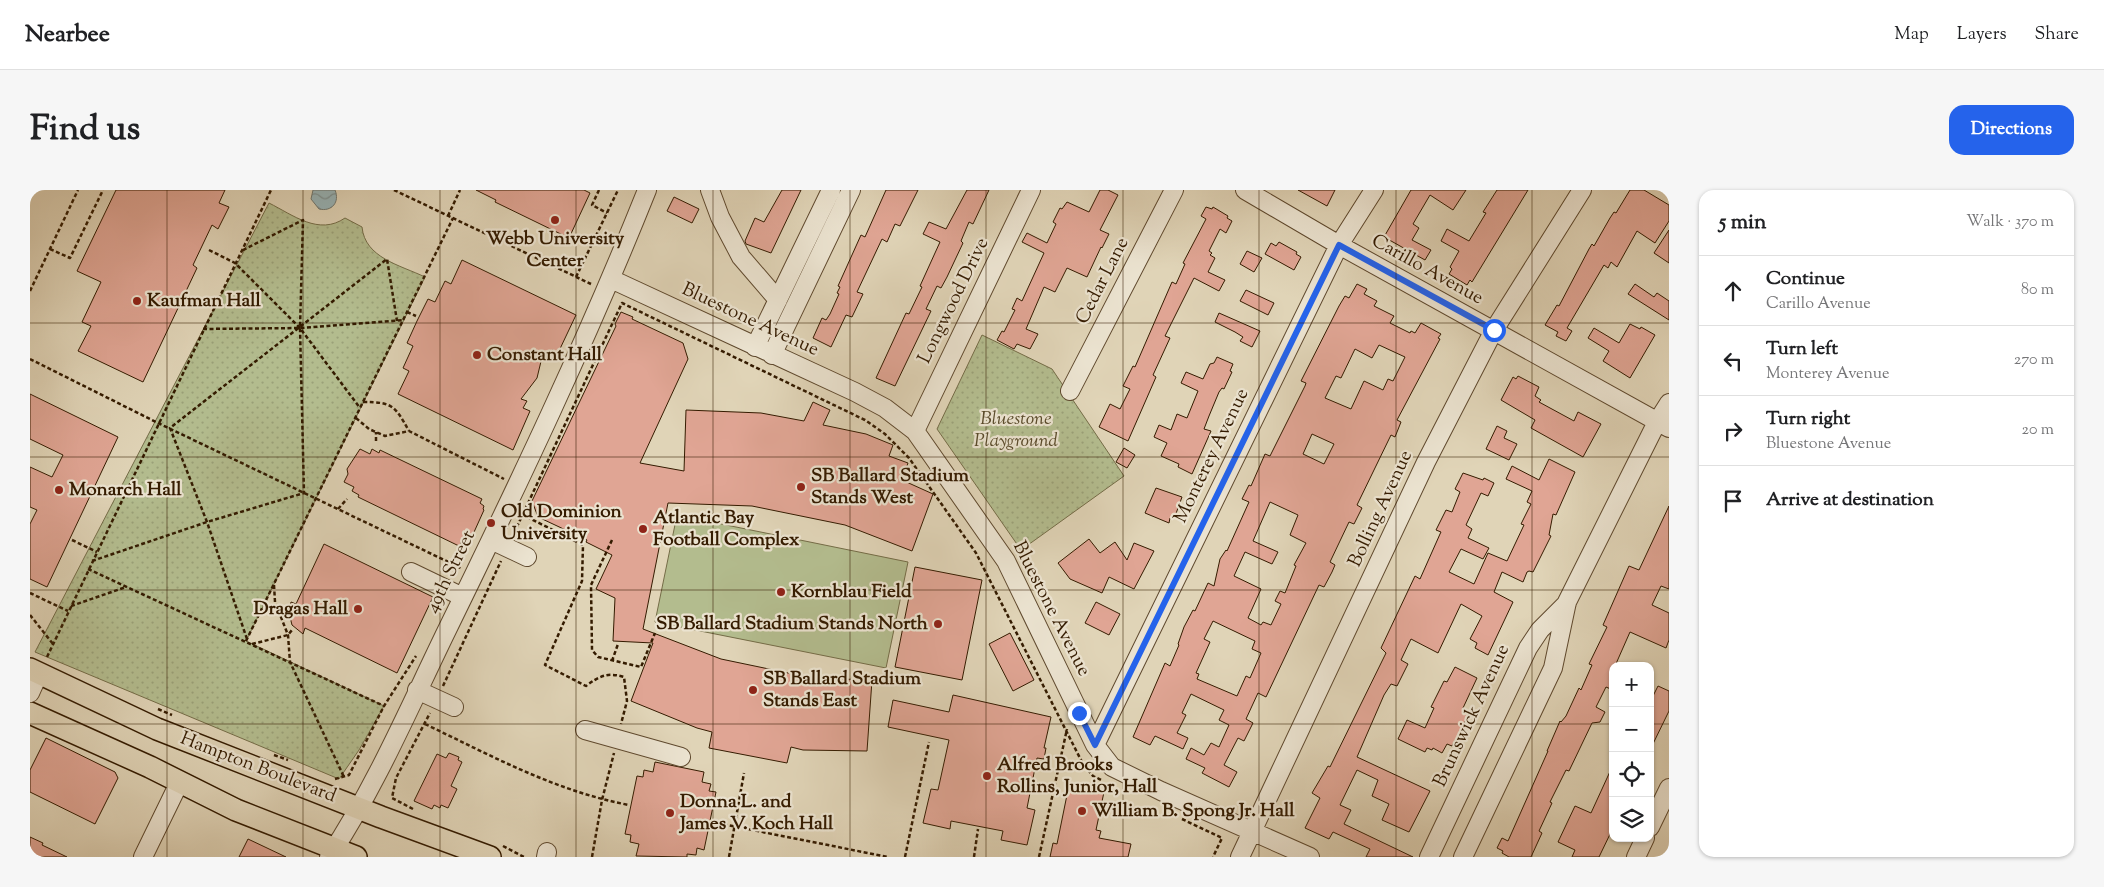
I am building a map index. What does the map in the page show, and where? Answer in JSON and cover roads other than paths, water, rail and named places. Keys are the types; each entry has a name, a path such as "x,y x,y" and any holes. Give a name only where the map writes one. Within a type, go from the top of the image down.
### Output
{"main road":[{"name":"Hampton Boulevard","path":"42,663 157,729 359,807 495,850"},
{"name":"Hampton Boulevard","path":"30,713 180,781 236,810 331,853 356,857"}],"street":[{"name":"49th Street","path":"331,853 359,807 417,690 457,594 499,544 506,508 570,372 611,279 647,190"},
{"path":"710,190 720,217 741,258 778,300"},
{"path":"755,347 831,190"},
{"path":"772,355 852,190"},
{"name":"Longwood Drive","path":"915,430 1031,190"},
{"name":"Cedar Lane","path":"1070,391 1174,190"},
{"name":"Carillo Avenue","path":"1245,190 1339,245 1663,425"},
{"name":"Monterey Avenue","path":"1095,745 1339,245 1374,190"},
{"name":"Bolling Avenue","path":"1240,857 1426,462 1494,330 1582,190"},
{"name":"Bluestone Avenue","path":"611,279 885,408 915,430 1006,561 1095,745 1112,767 1161,791 1310,857"},
{"name":"Brunswick Avenue","path":"1429,857 1528,648 1540,630 1567,602 1663,425 1669,403"},
{"path":"499,544 527,557"},
{"path":"411,572 457,594"},
{"name":"Brunswick Avenue","path":"1464,857 1553,668 1567,602"},
{"path":"30,693 42,663"},
{"path":"417,690 454,707"},
{"path":"586,730 681,757"},
{"path":"144,857 180,781"},
{"path":"1654,819 1669,788"},
{"path":"1636,857 1643,842"}],"water":[{"path":"313,190 335,190 336,202 328,209 319,209 311,199"}],"place":[{"name":"Webb University Center","path":"555,220"},
{"name":"Kaufman Hall","path":"137,301"},
{"name":"Constant Hall","path":"477,355"},
{"name":"SB Ballard Stadium Stands West","path":"801,487"},
{"name":"Monarch Hall","path":"59,490"},
{"name":"Old Dominion University","path":"491,523"},
{"name":"Atlantic Bay Football Complex","path":"643,529"},
{"name":"Kornblau Field","path":"781,592"},
{"name":"Dragas Hall","path":"358,609"},
{"name":"SB Ballard Stadium Stands North","path":"938,624"},
{"name":"SB Ballard Stadium Stands East","path":"753,690"},
{"name":"Alfred Brooks Rollins, Junior, Hall","path":"987,776"},
{"name":"William B. Spong Jr. Hall","path":"1082,811"},
{"name":"Donna L. and James V. Koch Hall","path":"670,813"}],"park label":[{"name":"Bluestone Playground","path":"1016,430"}]}
